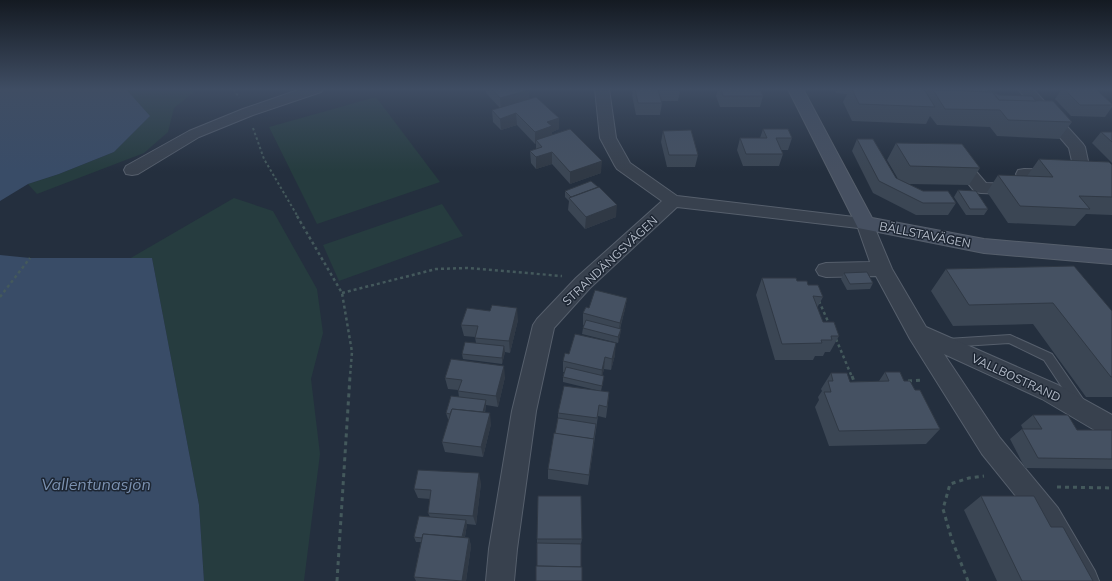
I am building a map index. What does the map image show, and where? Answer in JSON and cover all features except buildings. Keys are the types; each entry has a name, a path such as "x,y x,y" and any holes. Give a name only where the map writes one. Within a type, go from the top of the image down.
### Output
{"street":[{"path":"132,170 194,134 238,116"},
{"path":"605,116 608,138 623,166 674,201 865,223 882,269 918,333 991,446 1049,517 1085,581"},
{"name":"BÄLLSTAVÄGEN","path":"808,116 865,223 984,246 1112,257"},
{"path":"941,157 956,158 981,188 1030,190 1024,174 1083,175 1077,147 1050,117 1030,116"},
{"name":"STRANDÄNGSVÄGEN","path":"500,581 503,549 524,411 544,325 584,283 674,201"},
{"path":"826,270 882,269"},
{"name":"VALLBOSTRAND","path":"918,333 1050,392 1112,427"}],"lane":[{"path":"940,343 1010,339 1048,357 1084,411"}],"path":[{"path":"249,116 264,159 342,293 352,352 337,581"},
{"path":"0,297 30,258"},
{"path":"342,293 436,269 466,268 565,277 584,283"},
{"path":"818,299 830,328"},
{"path":"834,335 855,384 863,384"},
{"path":"901,381 947,378"},
{"path":"968,581 952,540 943,509 950,484 969,478 1018,479 1112,488"}],"green space":[{"path":"150,116 172,116 168,132 144,153 37,194 28,184 59,174 114,152"},
{"path":"308,116 390,116 440,182 317,224 269,127"},
{"path":"234,198 273,211 317,289 323,333 311,379 320,454 304,581 204,581 199,505 152,258 129,259"},
{"path":"442,204 463,236 339,281 323,245"}],"water":[{"path":"0,116 150,116 114,152 59,174 28,184 0,201"},
{"name":"Vallentunasjön","path":"0,255 30,258 152,258 199,505 204,581 0,581"}]}
